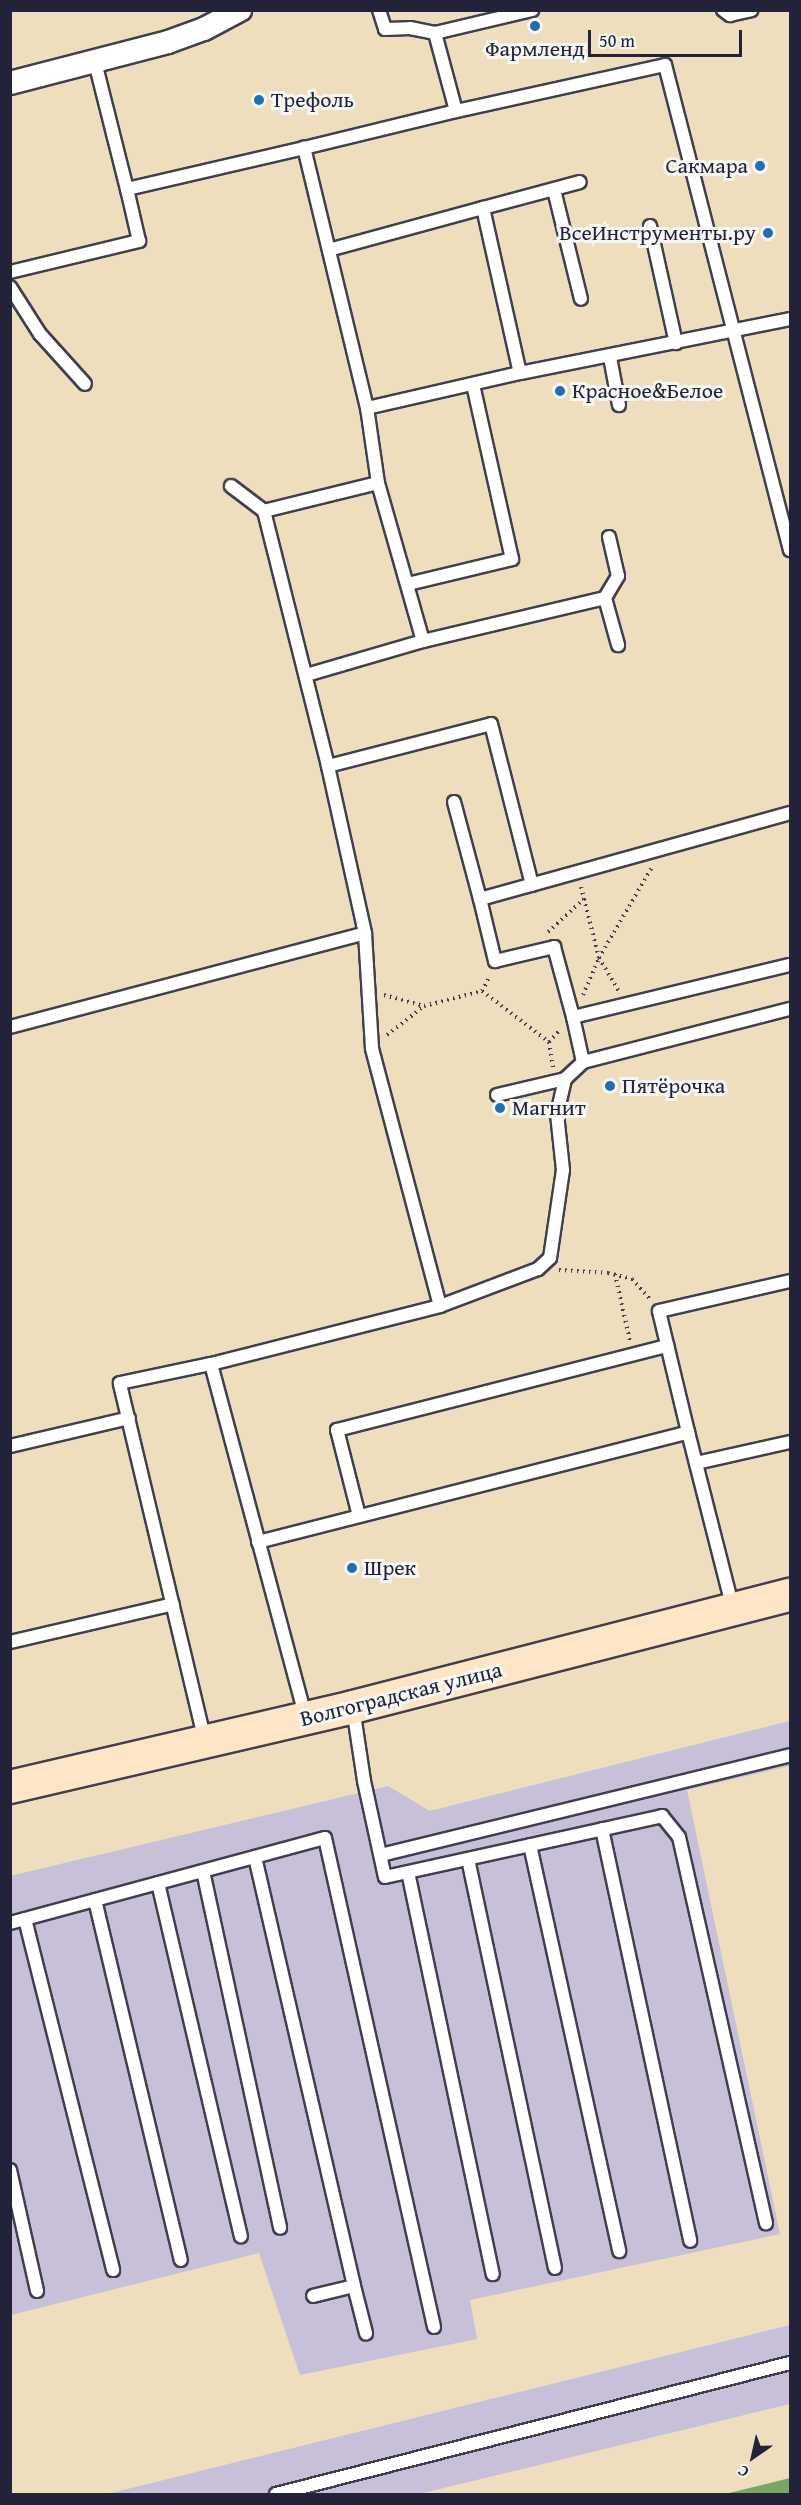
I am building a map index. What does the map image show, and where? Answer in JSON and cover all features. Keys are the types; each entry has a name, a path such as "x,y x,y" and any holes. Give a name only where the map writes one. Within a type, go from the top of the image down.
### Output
{"main road":[{"name":"Волгоградская улица","path":"10,1787 306,1719 790,1595"}],"street":[{"path":"10,83 168,42 204,29 240,10"}],"lane":[{"path":"378,10 385,29 410,28 435,33 532,10"},
{"path":"723,10 729,15 751,10"},
{"path":"435,33 456,111"},
{"path":"10,272 139,241 94,62"},
{"path":"127,189 456,111 665,65 736,331 790,550"},
{"path":"304,148 367,408 378,483 423,641"},
{"path":"329,250 580,182"},
{"path":"554,190 581,299"},
{"path":"483,208 520,373"},
{"path":"650,226 676,343"},
{"path":"10,287 40,334 85,384"},
{"path":"367,408 520,373 610,357 790,319"},
{"path":"610,357 620,405"},
{"path":"408,584 512,559 474,384"},
{"path":"264,511 378,483"},
{"path":"231,486 264,511 306,675 364,933 372,1048 440,1306"},
{"path":"609,537 618,576 605,598 618,645"},
{"path":"306,675 423,641 605,598"},
{"path":"328,766 491,724 532,885"},
{"path":"454,802 495,961 554,947 583,1062"},
{"path":"480,899 790,813"},
{"path":"10,1027 364,933"},
{"path":"573,1017 790,965"},
{"path":"496,1095 560,1080 583,1062 790,1009"},
{"path":"205,1742 120,1383 211,1364 440,1306 538,1269 550,1258 563,1170 557,1114 560,1080"},
{"path":"734,1610 659,1311 790,1281"},
{"path":"359,1516 337,1430 667,1346"},
{"path":"211,1364 306,1719"},
{"path":"10,1446 129,1418"},
{"path":"258,1542 688,1432"},
{"path":"696,1463 790,1442"},
{"path":"10,1642 173,1604"},
{"path":"353,1707 364,1781 386,1877 662,1816 679,1837 766,2223"},
{"path":"381,1855 790,1755"},
{"path":"602,1829 690,2241"},
{"path":"10,1923 325,1839 434,2326"},
{"path":"530,1845 619,2251"},
{"path":"255,1857 366,2333"},
{"path":"468,1859 555,2268"},
{"path":"203,1871 280,2228"},
{"path":"408,1872 493,2274"},
{"path":"158,1883 241,2236"},
{"path":"95,1900 181,2260"},
{"path":"25,1919 113,2270"},
{"path":"10,2170 37,2291"},
{"path":"313,2296 354,2286"},
{"path":"276,2494 790,2363"}],"path":[{"path":"549,1042 573,1017 599,958 663,849"},
{"path":"577,873 599,958 628,1004"},
{"path":"523,954 584,899"},
{"path":"482,991 495,961"},
{"path":"368,990 424,1006"},
{"path":"372,1048 424,1006 482,991"},
{"path":"482,991 549,1042 560,1080"},
{"path":"538,1269 615,1274 632,1279 659,1311"},
{"path":"615,1274 633,1355"}],"shaded area":[{"path":"790,1721 790,1766 687,1790 780,2234 470,2300 477,2339 300,2375 259,2253 11,2315 10,1876 388,1786 430,1811"},
{"path":"790,2325 790,2404 419,2494 107,2494"}],"green space":[{"path":"790,2478 790,2494 725,2494"}],"place":[{"name":"Фармленд","path":"535,26"},
{"name":"Трефоль","path":"259,100"},
{"name":"Сакмара","path":"760,166"},
{"name":"ВсеИнструменты.ру","path":"768,233"},
{"name":"Красное&Белое","path":"560,391"},
{"name":"Пятёрочка","path":"610,1086"},
{"name":"Магнит","path":"500,1108"},
{"name":"Шрек","path":"352,1568"}]}
